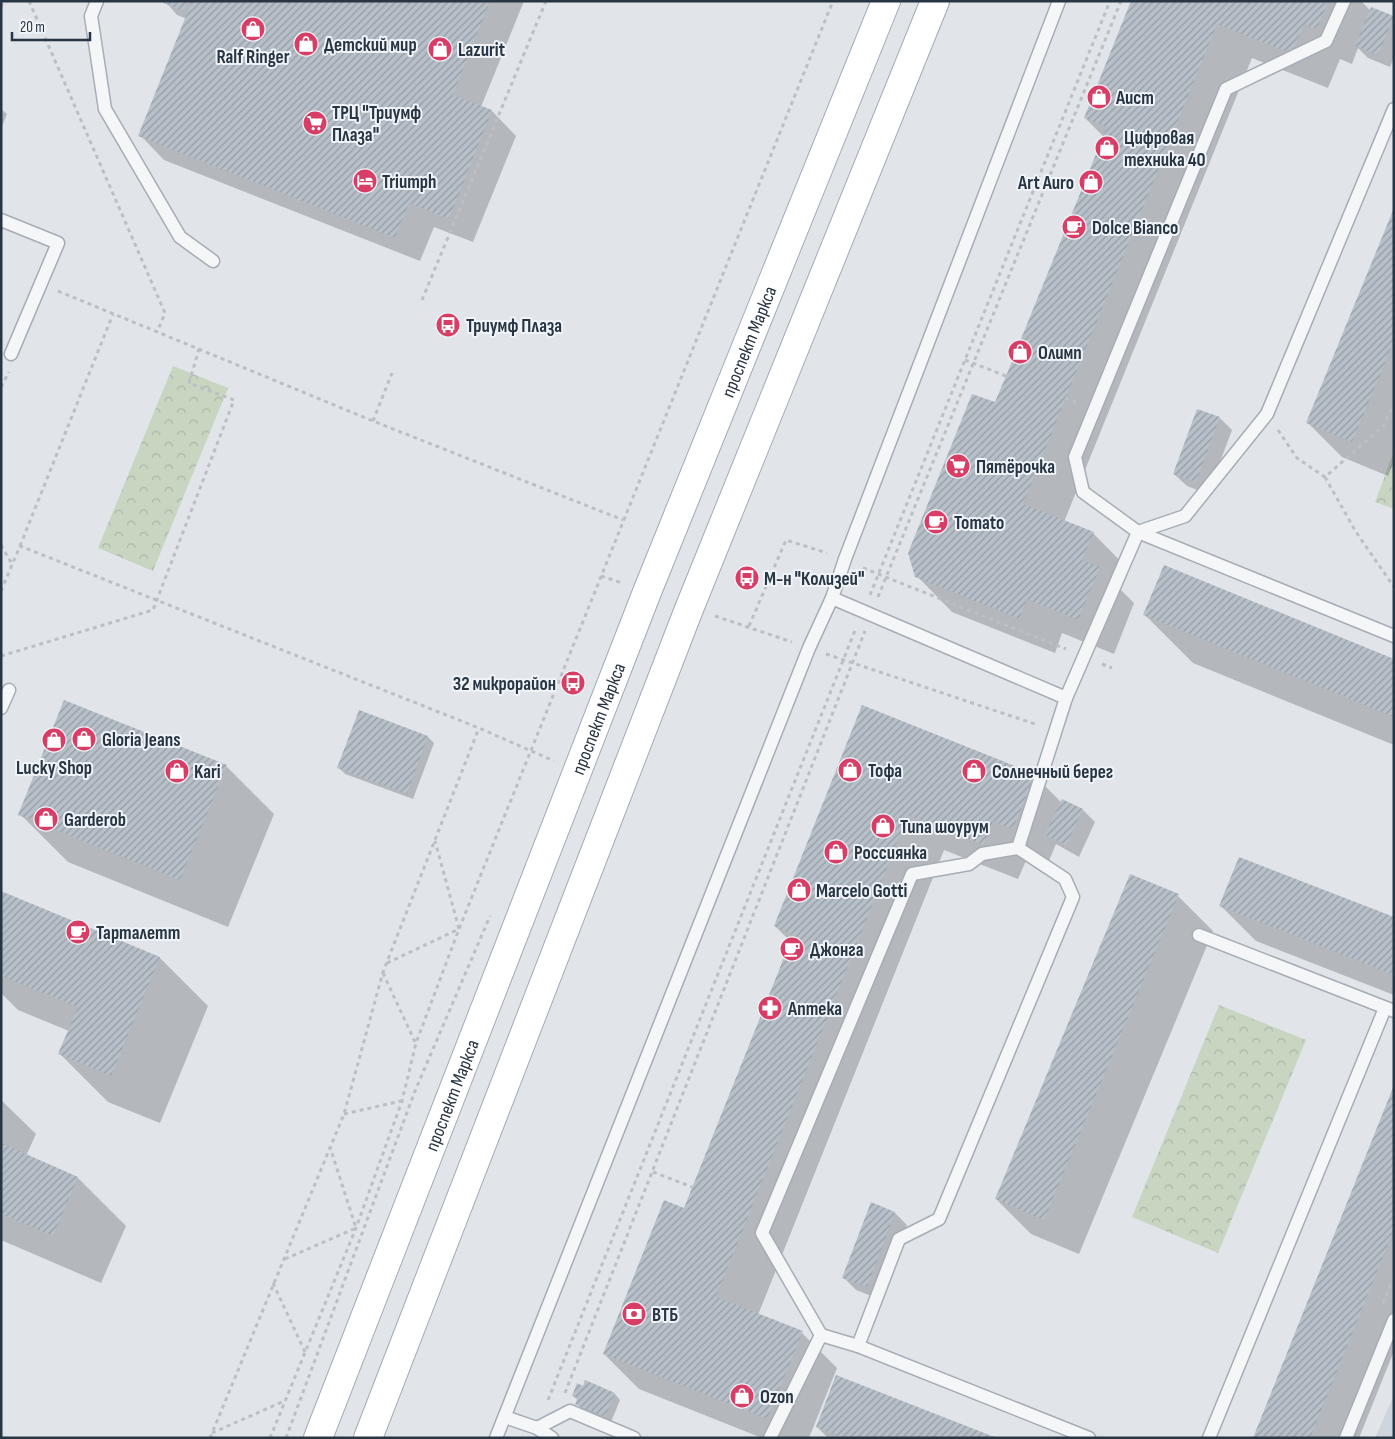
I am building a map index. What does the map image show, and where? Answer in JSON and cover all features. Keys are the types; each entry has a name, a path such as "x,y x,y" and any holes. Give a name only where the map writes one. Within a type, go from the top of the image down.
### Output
{"main road":[{"name":"проспект Маркса","path":"318,1438 647,592 886,1"},
{"path":"368,1438 689,609 936,1"}],"lane":[{"path":"96,1 91,16 105,109 180,237 214,261"},
{"path":"496,1438 809,648 832,598 845,559 1060,1"},
{"path":"1344,1 1326,41 1226,89 1075,457 1083,492 1138,532 1394,636"},
{"path":"1018,848 1066,698 1138,532 1185,516 1267,414 1394,109"},
{"path":"1,220 58,244 11,354"},
{"path":"832,598 1066,698"},
{"path":"1,708 9,690"},
{"path":"858,1346 899,1239 939,1218 1073,897 1064,879 1018,848 982,854 969,864 912,874 762,1232 821,1335 858,1346 1089,1438"},
{"path":"1199,935 1390,1009 1209,1438"},
{"path":"1346,1438 1394,1320"},
{"path":"770,1438 821,1335"},
{"path":"537,1428 570,1411 634,1438"},
{"path":"505,1417 537,1428 552,1438"}],"path":[{"path":"1,7 3,1"},
{"path":"29,1 165,313 157,332"},
{"path":"422,300 546,1"},
{"path":"270,1438 356,1228 402,1101 416,1042 459,929 833,1"},
{"path":"553,1420 578,1366 654,1172 868,612 878,575 1110,1"},
{"path":"537,1428 868,612 885,578 1121,1"},
{"path":"41,284 373,421 623,520"},
{"path":"1,591 112,314"},
{"path":"1,656 153,610 234,400 189,383 199,349"},
{"path":"965,360 1006,376"},
{"path":"373,421 392,373"},
{"path":"1325,477 1383,426 1394,404"},
{"path":"1267,414 1297,458 1325,477 1356,532 1394,587"},
{"path":"749,626 786,540 845,559 885,578 1112,668"},
{"path":"1,545 12,564"},
{"path":"20,546 479,728 531,753 556,762"},
{"path":"211,1436 344,1114 382,972 479,728"},
{"path":"435,840 459,929"},
{"path":"286,1438 415,1091 493,908"},
{"path":"386,963 459,929"},
{"path":"382,972 416,1042"},
{"path":"344,1114 402,1101"},
{"path":"330,1147 356,1228"},
{"path":"654,1172 692,1187"},
{"path":"284,1259 356,1228"},
{"path":"273,1283 305,1353"},
{"path":"211,1436 285,1401"}],"shaded area":[{"path":"1394,1395 1394,1438 1375,1438"}],"green space":[{"path":"173,366 228,388 153,571 98,548"},
{"path":"1394,451 1394,509 1375,502"},
{"path":"1219,1005 1306,1040 1218,1253 1132,1217"}],"building":[{"path":"164,1 188,1 184,11 163,3"},
{"name":"ТРЦ \"Триумф Плаза\"","path":"192,1 490,1 453,95 492,110 449,219 409,203 395,238 138,136"},
{"path":"1131,1 1328,1 1317,29 1304,24 1292,54 1217,24 1023,504 1094,532 1082,560 1100,567 1078,620 1027,599 1019,619 915,577 908,553 972,394 995,402 1107,127 1084,118"},
{"path":"1371,7 1394,16 1378,55 1355,46"},
{"path":"1394,208 1394,341 1352,442 1306,423"},
{"path":"1197,409 1220,417 1196,482 1173,474"},
{"path":"1164,565 1394,659 1394,717 1143,615"},
{"path":"64,700 227,765 180,880 18,815"},
{"path":"862,705 1035,774 1013,829 993,821 983,845 908,815 716,1297 803,1331 767,1419 603,1354 664,1200 684,1208 793,935 774,926"},
{"path":"359,710 428,736 407,794 337,768"},
{"path":"1062,799 1083,809 1066,845 1045,835"},
{"path":"1239,857 1394,917 1394,975 1219,906"},
{"path":"1130,874 1179,894 1044,1220 995,1199"},
{"path":"1,891 160,957 111,1076 58,1054 78,1007 1,976"},
{"path":"1394,1085 1394,1229 1310,1438 1253,1438"},
{"path":"1,1143 78,1177 53,1236 1,1214"},
{"path":"871,1202 895,1212 867,1287 842,1278"},
{"path":"836,1375 997,1438 843,1438 816,1427"},
{"path":"585,1380 615,1393 605,1417 575,1404 578,1398 572,1396 577,1383 583,1386"}],"place":[{"name":"Ralf Ringer","path":"253,29"},
{"name":"Детский мир","path":"306,44"},
{"name":"Lazurit","path":"440,49"},
{"name":"Аист","path":"1099,97"},
{"name":"ТРЦ \"Триумф Плаза\"","path":"315,123"},
{"name":"Цифровая техника 40","path":"1107,148"},
{"name":"Triumph","path":"365,181"},
{"name":"Art Auro","path":"1091,182"},
{"name":"Dolce Bianco","path":"1074,227"},
{"name":"Триумф Плаза","path":"448,325"},
{"name":"Олимп","path":"1020,352"},
{"name":"Пятёрочка","path":"958,466"},
{"name":"Tomato","path":"936,522"},
{"name":"М-н \"Колизей\"","path":"747,578"},
{"name":"32 микрорайон","path":"573,683"},
{"name":"Gloria Jeans","path":"84,739"},
{"name":"Lucky Shop","path":"54,740"},
{"name":"Тофа","path":"850,770"},
{"name":"Kari","path":"177,771"},
{"name":"Солнечный берег","path":"974,771"},
{"name":"Garderob","path":"46,819"},
{"name":"Типа шоурум","path":"883,826"},
{"name":"Россиянка","path":"836,852"},
{"name":"Marcelo Gotti","path":"799,890"},
{"name":"Тарталетт","path":"78,932"},
{"name":"Джонга","path":"792,949"},
{"name":"Аптека","path":"770,1008"},
{"name":"ВТБ","path":"634,1314"},
{"name":"Ozon","path":"742,1396"}]}
